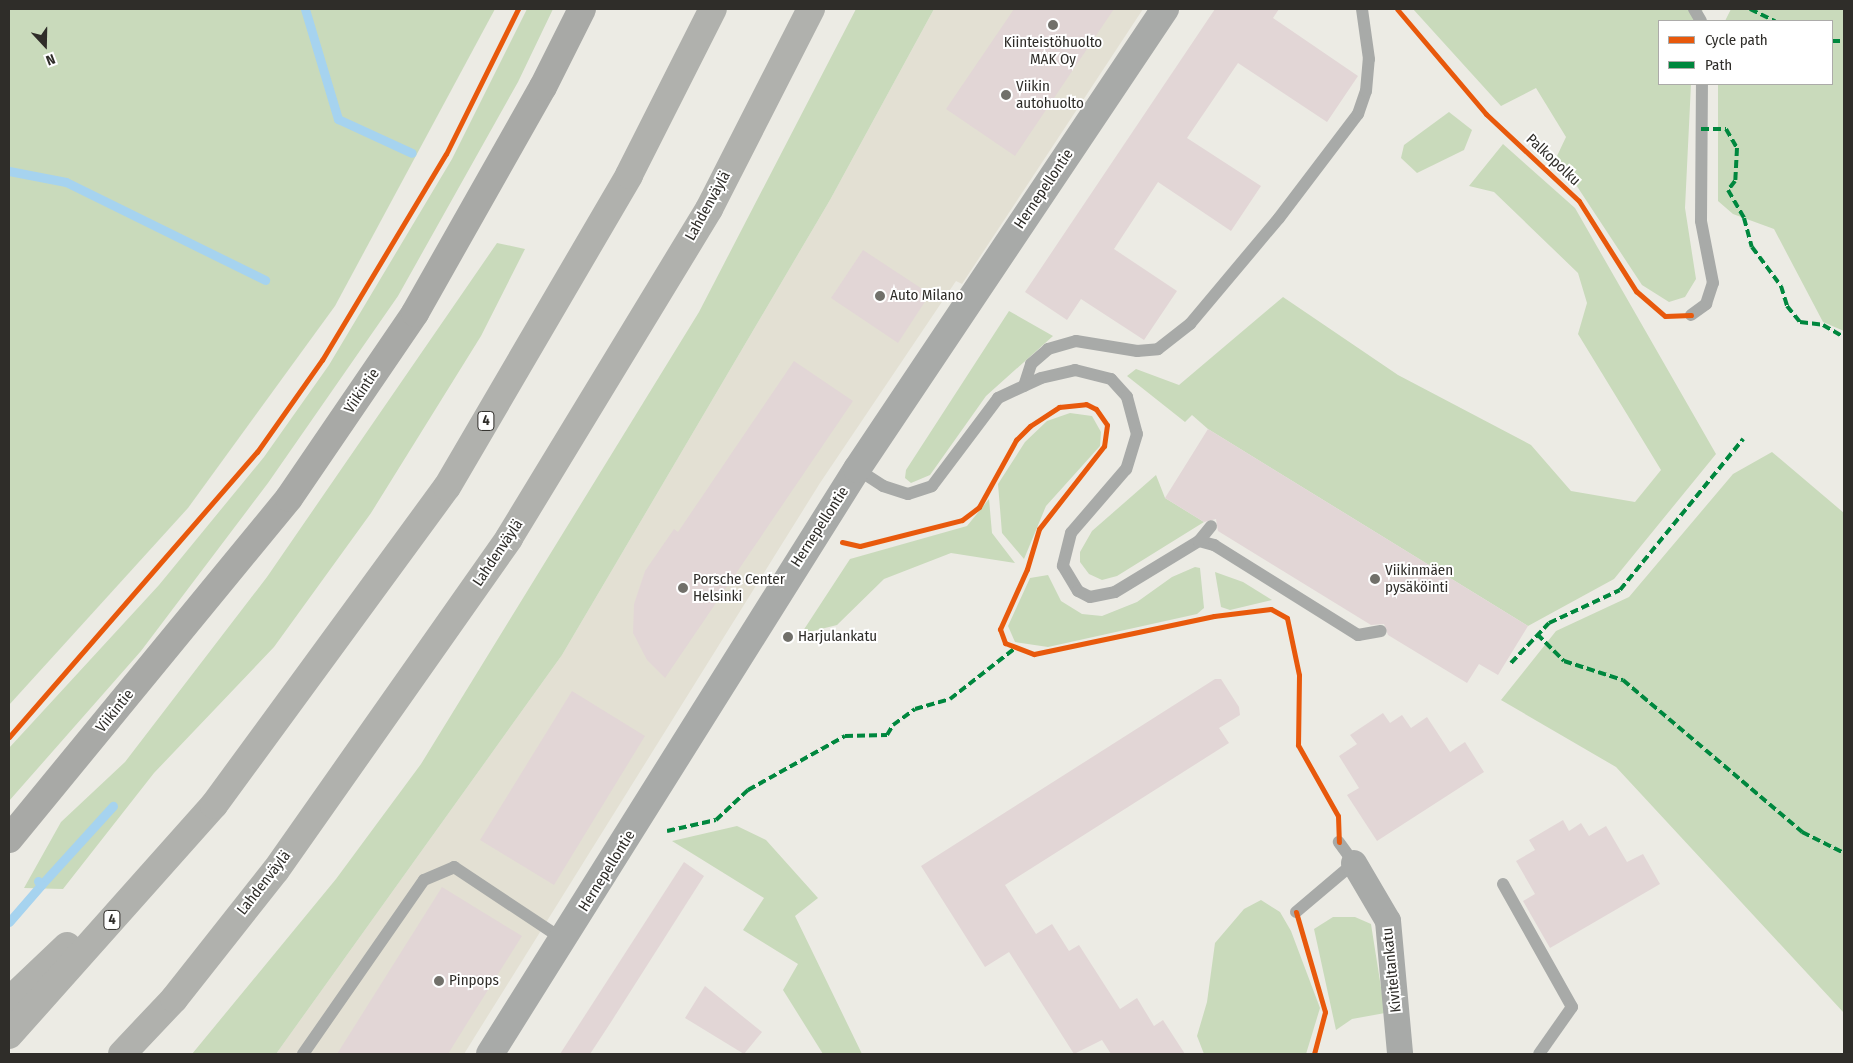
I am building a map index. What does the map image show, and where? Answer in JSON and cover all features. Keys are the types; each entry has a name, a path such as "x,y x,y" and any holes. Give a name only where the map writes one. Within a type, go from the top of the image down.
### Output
{"highway":[{"name":"4","path":"9,1035 214,805 447,487 629,175 713,9"},
{"name":"Lahdenväylä","path":"122,1054 174,998 276,870 510,538 709,209 811,9"},
{"path":"9,1001 214,805"}],"main road":[{"name":"Viikintie","path":"9,839 289,498 415,313 543,88 582,9"},
{"name":"Viikintie","path":"9,815 92,740"}],"street":[{"name":"Hernepellontie","path":"490,1054 564,940 857,469 1165,9"},
{"name":"Kiviteltankatu","path":"1354,864 1388,921 1400,1054"}],"lane":[{"path":"1024,386 1031,364 1048,348 1076,341 1137,351 1158,349 1190,324 1279,218 1358,114 1366,91 1368,59 1362,9"},
{"path":"1694,9 1700,20"},
{"path":"1692,315 1706,304 1713,283 1701,221 1702,85"},
{"path":"857,469 882,486 908,494 932,486 998,398 1024,386 1075,370 1111,379 1127,397 1134,416 1137,434 1126,469 1088,508 1066,549 1063,566 1078,591 1090,597 1116,592 1199,541 1211,526"},
{"path":"1199,541 1214,545 1358,635 1381,631"},
{"path":"1296,912 1354,864 1340,842"},
{"path":"303,1054 424,880 454,868 564,940"},
{"path":"1503,884 1572,1007 1539,1054"}],"shaded area":[{"path":"934,9 1143,9 962,284 956,281 820,483 464,1054 276,1054 562,655 830,200"}],"green space":[{"path":"9,9 495,9 335,306 188,508 9,705"},
{"path":"527,9 553,9 518,82 398,296 268,483 141,651 9,801 9,748 159,585 264,457 329,365 452,159"},
{"path":"856,9 934,9 830,200 562,655 276,1054 192,1054 336,879 421,764 699,312"},
{"path":"1413,9 1703,9 1698,20 1658,20 1658,85 1691,85 1685,208 1696,279 1685,297 1669,302 1642,285 1557,156 1566,137 1536,88 1501,106"},
{"path":"1731,9 1844,9 1844,331 1823,322 1774,229 1733,214 1718,201 1718,85 1833,85 1833,20 1726,20"},
{"path":"1449,112 1472,130 1464,150 1417,173 1401,158 1404,145"},
{"path":"1503,144 1575,208 1716,454 1614,579 1528,626 1208,429 1192,415 1185,422 1127,376 1136,369 1179,385 1283,297 1398,375 1531,445 1571,491 1635,502 1661,470 1578,334 1587,303 1578,273 1494,192 1469,186"},
{"path":"497,243 525,249 481,336 371,513 274,647 154,773 63,889 24,888 61,822 125,762 267,577"},
{"path":"1009,311 1053,336 986,396 930,475 911,483 905,478 906,470"},
{"path":"1070,413 1092,416 1101,432 1100,446 1046,506 1024,559 1002,533 998,484 1025,442 1047,421"},
{"path":"1772,452 1844,513 1844,1013 1616,767 1501,700 1556,631 1629,597 1733,474"},
{"path":"1156,475 1165,498 1204,522 1117,576 1102,580 1089,574 1080,562 1080,552 1092,531"},
{"path":"989,499 992,533 1015,563 951,553 884,579 837,625 801,634 850,559 967,526"},
{"path":"1195,567 1200,568 1204,608 1197,614 1048,647 1015,642 1008,626 1030,578 1048,575 1061,601 1082,614 1102,616 1137,602 1172,577"},
{"path":"1215,572 1243,582 1272,600 1230,610 1221,607"},
{"path":"737,826 766,840 818,898 795,916 862,1054 823,1054 783,990 798,964 743,930 764,898 672,841"},
{"path":"1261,900 1280,912 1291,931 1320,1008 1306,1054 1204,1054 1197,1036 1207,1002 1215,943 1244,909"},
{"path":"1333,917 1355,917 1371,924 1385,1013 1352,1019 1336,1030 1314,929"}],"building":[{"path":"1014,9 1114,9 1015,156 946,109"},
{"path":"1215,9 1279,9 1273,18 1358,76 1327,122 1238,63 1187,138 1261,186 1231,231 1158,182 1114,249 1177,291 1144,340 1081,299 1067,320 1025,292"},
{"name":"Auto Milano","path":"863,250 930,294 898,343 831,298"},
{"path":"794,361 853,401 665,678 647,660 633,633 634,604 645,571 674,529 678,532"},
{"name":"Viikinmäen pysäköinti","path":"1208,429 1528,626 1498,675 1479,664 1467,683 1388,635 1384,624 1371,625 1218,531 1216,519 1204,522 1165,498"},
{"path":"1215,679 1221,679 1239,707 1240,715 1219,728 1229,743 1005,885 1036,934 1052,924 1069,951 1079,945 1120,1009 1137,998 1154,1026 1163,1020 1185,1054 1111,1054 1102,1040 1074,1054 1009,952 985,967 921,866"},
{"path":"572,691 645,736 554,885 480,840"},
{"path":"1383,713 1390,723 1402,715 1411,728 1427,717 1450,752 1465,742 1484,772 1377,841 1347,795 1359,788 1339,756 1357,744 1350,735"},
{"path":"1563,820 1569,831 1581,823 1589,836 1606,826 1627,862 1643,854 1660,884 1550,948 1523,901 1535,894 1516,861 1535,850 1529,840"},
{"path":"684,862 704,876 611,1022 590,1054 560,1054"},
{"name":"Pinpops","path":"442,887 522,936 448,1054 337,1054"},
{"path":"705,986 762,1032 744,1054 685,1018"}],"waterway":[{"path":"305,9 338,119 412,153"},
{"path":"9,171 66,182 265,280"},
{"path":"41,885 113,806"},
{"path":"9,922 41,885 38,881"}],"marked path":[{"path":"1750,9 1773,20"},
{"path":"1833,41 1844,41"},
{"path":"1701,129 1726,129 1737,148 1735,181 1728,190 1744,218 1752,247 1781,286 1787,306 1800,322 1823,325 1844,337"},
{"path":"1511,663 1549,623 1620,590 1743,439"},
{"path":"1537,634 1564,661 1623,680 1802,832 1844,853"},
{"path":"667,831 716,820 748,790 845,736 887,735 893,725 915,709 950,699 1014,649"}],"cycle path":[{"path":"9,737 257,452 322,360 446,154 518,9"},
{"name":"Palkopolku","path":"1397,9 1486,114 1579,201 1636,291 1665,316 1691,315"},
{"path":"842,542 860,546 962,520 979,507 1016,440 1030,426 1059,407 1086,404 1096,409 1107,425 1104,446 1039,529 1027,569 1000,629 1005,643 1034,654 1214,616 1271,609 1287,618 1299,675 1298,745 1338,816 1339,842"},
{"path":"1296,912 1325,1012 1314,1054"}],"place":[{"name":"Kiinteistöhuolto MAK Oy","path":"1053,25"},
{"name":"Viikin autohuolto","path":"1006,95"},
{"name":"Auto Milano","path":"880,296"},
{"name":"Viikinmäen pysäköinti","path":"1375,579"},
{"name":"Porsche Center Helsinki","path":"683,588"},
{"name":"Harjulankatu","path":"788,637"},
{"name":"Pinpops","path":"439,981"}]}
